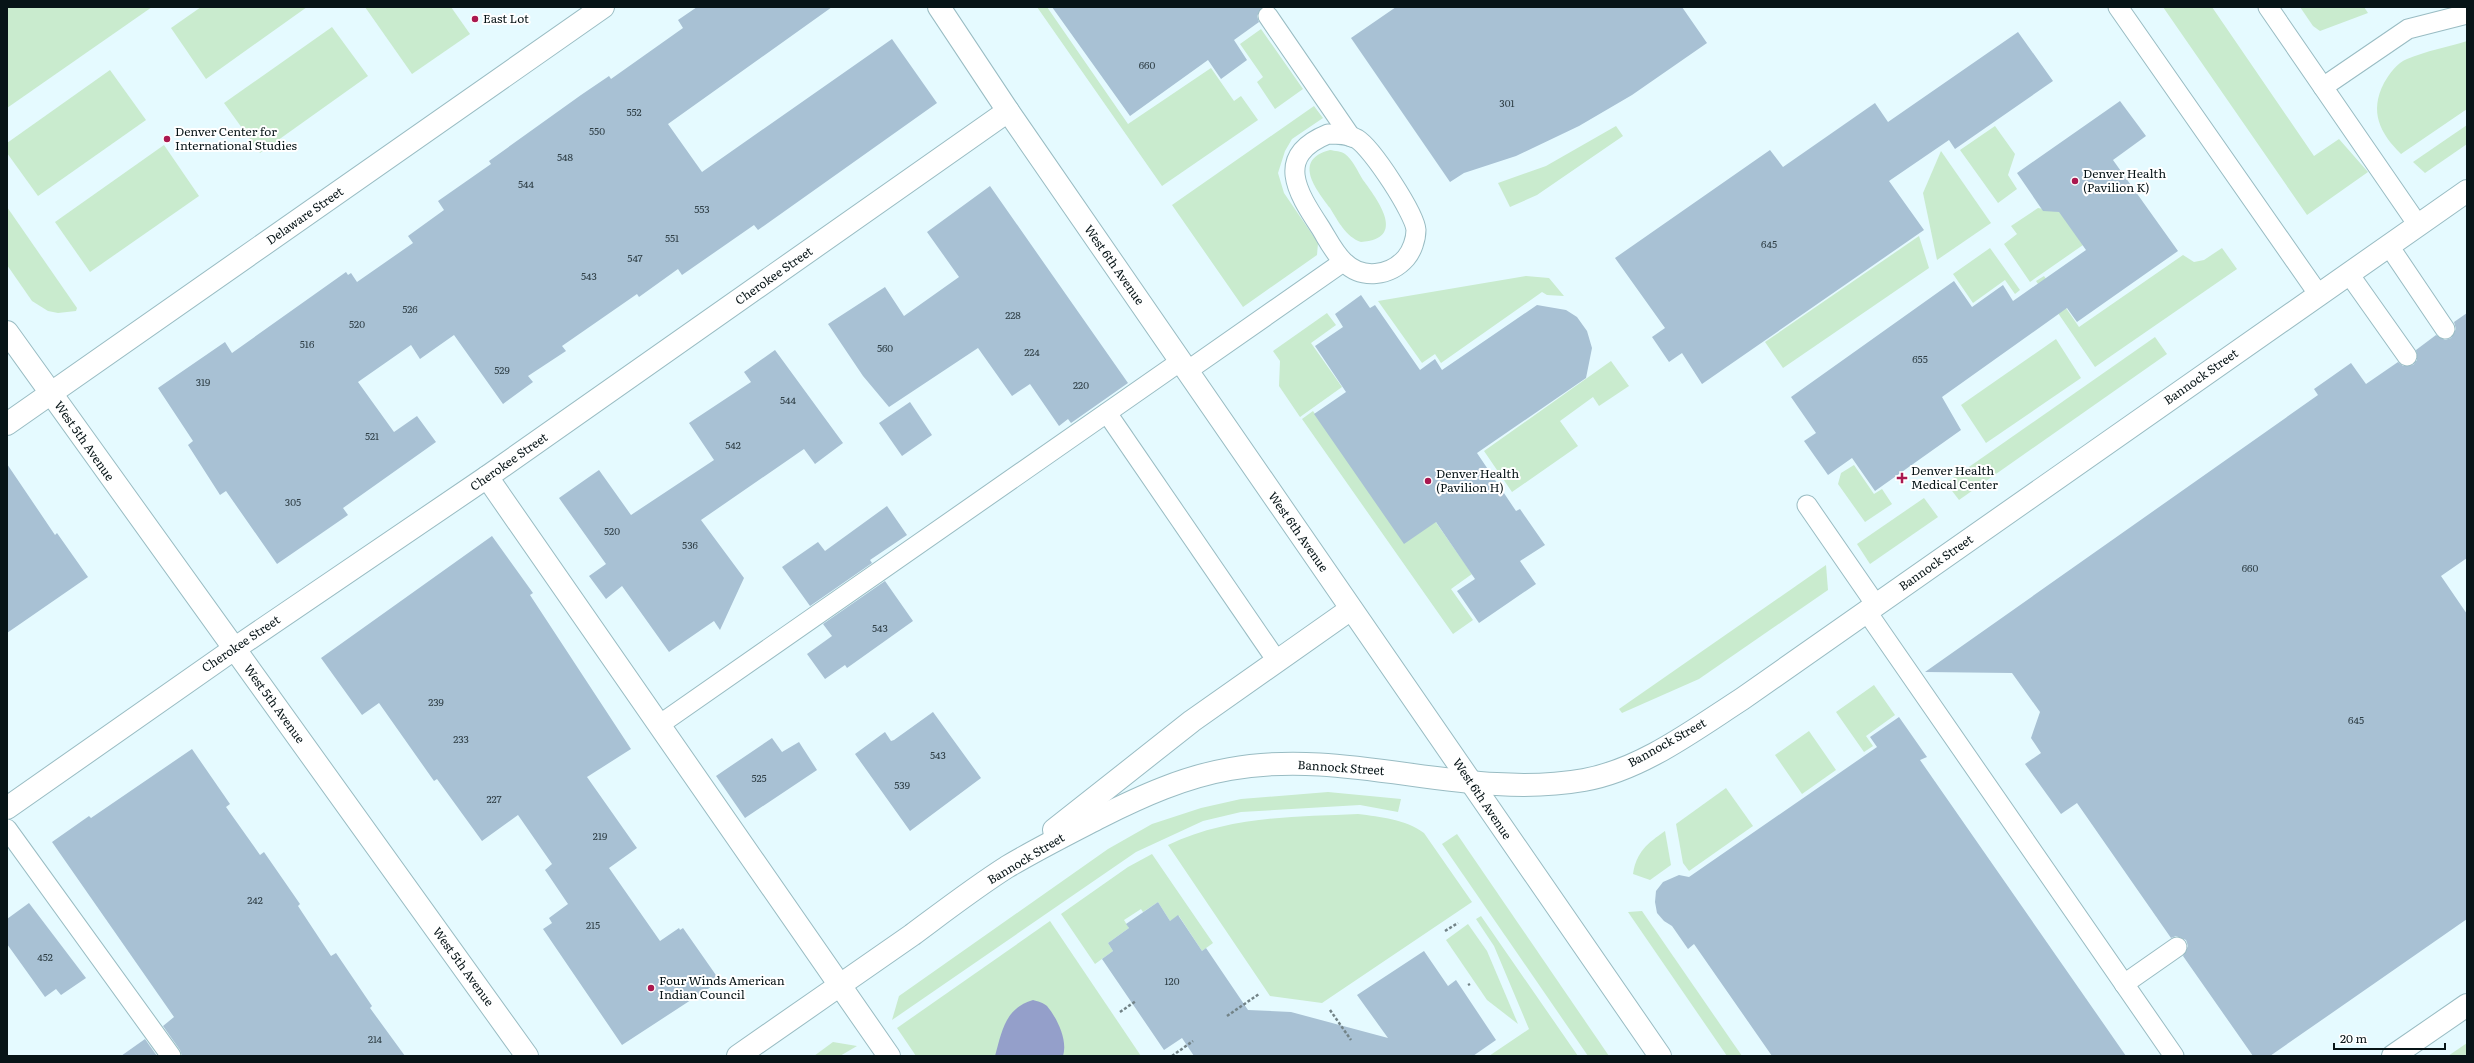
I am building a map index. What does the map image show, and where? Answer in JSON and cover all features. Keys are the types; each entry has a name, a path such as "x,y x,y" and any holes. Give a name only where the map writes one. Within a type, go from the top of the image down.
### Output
{"street":[{"name":"Delaware Street","path":"7,424 603,7"},
{"name":"West 6th Avenue","path":"939,7 1008,112 1660,1056"},
{"name":"Cherokee Street","path":"7,808 234,649 487,477 1008,112"},
{"name":"Bannock Street","path":"738,1056 1006,868 1134,800 1200,775 1233,768 1316,764 1352,767 1471,783 1533,786 1586,780 1614,771 1646,757 1742,699 2467,191"},
{"name":"West 5th Avenue","path":"7,332 526,1056"},
{"path":"487,477 889,1056"},
{"path":"1006,868 1192,721 1352,609"},
{"path":"2393,1056 2467,1005"}],"lane":[{"path":"2118,7 2319,295"},
{"path":"2268,7 2418,226"},
{"path":"2323,87 2408,29 2467,14"},
{"path":"1268,16 1351,136 1368,148 1413,217 1416,231 1413,244 1407,257 1396,267 1383,273 1359,272 1343,262 1302,200 1296,188 1294,174 1297,161 1304,149 1315,140 1328,134 1343,134 1351,136"},
{"path":"2389,246 2445,329"},
{"path":"659,725 1107,412 1184,366 1343,262"},
{"path":"2349,274 2407,356"},
{"path":"1107,412 1277,661"},
{"path":"1807,505 1871,609 2174,1056"},
{"path":"7,829 171,1056"},
{"path":"2124,984 2177,947"}],"path":[{"path":"1445,931 1458,923"},
{"path":"1226,1016 1259,994"},
{"path":"1120,1012 1136,1001"},
{"path":"1330,1010 1351,1040"},
{"path":"1172,1056 1193,1041"}],"green space":[{"path":"7,7 152,7 7,108"},
{"path":"201,7 307,7 206,79 171,28"},
{"path":"365,7 451,7 470,34 412,74"},
{"path":"1037,7 1047,7 1128,124 1211,68 1234,101 1241,96 1258,120 1162,186"},
{"path":"2163,7 2212,7 2314,156 2339,139 2368,172 2307,215"},
{"path":"2300,7 2364,7 2368,13 2320,31 2313,26"},
{"path":"332,27 368,76 260,153 224,103"},
{"path":"1261,29 1303,89 1275,109 1257,82 1263,77 1240,44"},
{"path":"2467,41 2467,109 2401,154 2387,138 2379,122 2377,103 2384,83 2394,69 2403,61 2414,56"},
{"path":"110,70 146,120 38,196 7,153 7,143"},
{"path":"1314,106 1323,118 1292,139 1285,151 1278,173 1284,193 1318,243 1317,255 1243,307 1172,205"},
{"path":"2467,125 2467,144 2425,173 2413,162"},
{"path":"1616,126 1623,136 1537,195 1510,207 1498,183 1546,166"},
{"path":"1995,126 2015,154 2008,175 2017,189 1998,203 1960,150"},
{"path":"164,145 199,196 90,272 55,222"},
{"path":"1330,150 1342,152 1348,157 1381,207 1385,217 1386,226 1383,234 1375,239 1361,242 1351,236 1339,223 1314,184 1310,176 1312,161 1319,155"},
{"path":"1941,151 1991,223 1937,260 1923,193"},
{"path":"7,207 77,308 76,311 58,313 48,311 32,301 7,265"},
{"path":"2038,208 2060,212 2083,245 2030,282 2004,244 2017,234 2011,226"},
{"path":"1919,236 1929,268 1783,368 1765,342"},
{"path":"1990,248 2020,290 2015,294 2005,280 1973,303 1953,274"},
{"path":"2222,248 2237,269 2095,367 2036,281 2044,276 2079,327 2183,255 2194,262 2204,260"},
{"path":"1526,276 1549,278 1564,296 1547,295 1542,292 1441,363 1435,354 1422,363 1378,301"},
{"path":"1327,313 1336,325 1311,343 1342,387 1300,417 1279,386 1280,361 1273,351"},
{"path":"2155,337 2167,354 1959,500 1946,483"},
{"path":"2056,339 2081,378 1986,443 1961,405"},
{"path":"1611,361 1629,386 1599,406 1593,397 1560,421 1578,446 1512,492 1484,451"},
{"path":"1313,411 1405,542 1435,521 1472,574 1451,589 1473,620 1453,634 1302,419"},
{"path":"1854,465 1874,494 1882,489 1892,504 1865,522 1838,484 1841,473"},
{"path":"1924,498 1938,517 1870,564 1857,544"},
{"path":"1826,565 1828,590 1699,679 1622,713 1619,709"},
{"path":"1874,685 1895,715 1866,736 1873,746 1864,752 1836,712"},
{"path":"1809,731 1836,770 1802,794 1775,755"},
{"path":"1726,788 1753,826 1689,871 1683,863 1676,824"},
{"path":"1328,792 1401,799 1398,812 1360,805 1241,812 1203,821 1136,852 892,1020 899,996 1108,849 1152,824 1201,808 1241,799"},
{"path":"1358,814 1401,822 1417,828 1424,833 1472,902 1322,1003 1270,996 1168,845 1191,835 1238,823 1285,817"},
{"path":"1665,831 1671,865 1650,880 1633,874 1640,854 1648,844"},
{"path":"1457,834 1609,1056 1588,1056 1442,844"},
{"path":"1152,854 1213,943 1202,951 1179,916 1170,921 1158,902 1143,912 1141,909 1124,920 1129,928 1108,943 1113,951 1095,964 1061,914 1128,867"},
{"path":"1642,911 1742,1056 1727,1056 1628,912"},
{"path":"1481,916 1578,1056 1489,1056 1529,1029 1494,946 1476,919"},
{"path":"1050,921 1141,1056 916,1056 897,1028"},
{"path":"1468,924 1487,951 1518,1024 1487,1000 1446,940"},
{"path":"833,1042 857,1046 840,1056 814,1056"},
{"path":"2467,1043 2467,1054 2464,1056 2448,1056"}],"water":[{"path":"1033,1000 1047,1006 1058,1023 1063,1036 1063,1056 995,1056 1006,1022 1016,1009"}],"building":[{"path":"697,7 832,7 668,124 702,172 892,39 937,103 758,230 754,225 682,275 678,269 639,297 637,294 562,346 566,351 528,376 533,382 503,404 454,335 420,359 411,345 358,382 394,432 417,416 436,442 343,508 348,515 277,564 226,491 220,495 188,445 193,441 158,388 225,342 232,353 346,272 348,275 351,273 357,282 413,243 408,236 444,210 438,201 491,164 489,161 581,95 609,76 611,79 683,28 678,20"},
{"path":"1052,7 1262,7 1257,16 1259,22 1234,40 1247,60 1221,79 1208,60 1130,116"},
{"path":"1396,7 1682,7 1707,43 1632,95 1579,126 1516,156 1464,173 1450,182 1351,38"},
{"path":"2018,32 2053,81 1955,149 1949,140 1889,181 1924,230 1702,384 1682,353 1669,362 1652,337 1665,328 1615,258 1770,150 1783,167 1875,103 1888,122"},
{"path":"2120,101 2146,136 2113,160 2178,251 2077,322 2067,308 1942,397 1961,430 1875,491 1852,458 1828,475 1804,441 1816,433 1791,397 1954,281 1972,307 2003,285 2013,301 2086,250 2059,212 2043,211 2017,173"},
{"path":"990,186 1128,383 1071,423 1068,419 1059,426 1030,384 1012,396 978,348 889,407 863,376 828,324 885,287 904,316 959,277 927,232"},
{"name":"Denver Health (Pavilion H)","path":"1361,295 1370,308 1375,305 1420,370 1435,359 1442,370 1537,305 1566,310 1577,317 1587,331 1592,348 1586,378 1477,453 1516,511 1520,509 1545,545 1520,561 1536,584 1479,623 1457,591 1475,579 1436,522 1404,544 1314,414 1346,392 1315,346 1343,327 1335,314"},
{"path":"2467,313 2467,558 2441,576 2467,614 2467,919 2270,1056 2253,1056 2183,956 2188,946 2186,940 2176,936 2171,938 2077,803 2061,814 2025,764 2041,753 2031,738 2040,712 2012,673 1925,672 2318,395 2314,389 2351,363 2366,384 2398,362 2403,366 2413,365 2417,360 2416,350 2436,335 2445,340 2451,338 2456,329 2454,322"},
{"path":"775,350 843,443 815,464 804,449 701,520 744,578 720,630 714,621 669,652 622,586 606,599 589,576 606,564 559,498 599,470 631,515 714,460 689,423 751,382 744,372"},
{"path":"910,402 932,435 902,456 879,423"},
{"path":"7,464 55,535 57,533 88,577 7,633"},
{"path":"887,506 907,535 870,560 872,563 810,606 782,567 818,542 825,551"},
{"path":"492,536 533,593 530,595 631,749 587,777 637,848 609,868 660,941 679,928 680,930 683,928 718,978 716,980 717,983 622,1045 543,929 552,923 549,918 568,904 545,870 552,864 518,815 482,841 437,779 434,781 379,703 362,715 321,658"},
{"path":"885,581 913,621 847,668 845,665 825,679 807,654 832,636 823,624"},
{"path":"933,712 981,778 910,831 855,754 885,732 891,741 894,740"},
{"path":"1899,717 1927,757 1920,760 2126,1056 1772,1056 1694,944 1688,949 1672,926 1664,921 1657,913 1655,902 1656,891 1663,882 1679,875 1689,877 1877,747 1870,737"},
{"path":"772,738 782,752 799,742 817,770 745,818 716,776"},
{"path":"192,749 230,804 226,807 260,855 264,852 300,904 298,906 331,956 336,953 372,1006 370,1008 405,1056 182,1056 180,1050 163,1026 174,1017 52,842 89,816 91,818"},
{"path":"1158,902 1170,921 1178,915 1202,951 1206,948 1248,1010 1291,1012 1388,1038 1357,995 1424,951 1448,986 1456,980 1496,1040 1473,1056 1194,1056 1182,1038 1164,1050 1102,959 1113,951 1108,943 1129,928 1126,924"},
{"path":"29,903 86,978 61,995 56,989 45,997 7,944 7,919"},
{"path":"145,1039 157,1056 121,1056"}],"place":[{"name":"East Lot","path":"475,19"},
{"name":"Denver Center for International Studies","path":"167,139"},
{"name":"Denver Health (Pavilion K)","path":"2075,181"},
{"name":"Denver Health Medical Center","path":"1902,478"},
{"name":"Denver Health (Pavilion H)","path":"1428,481"},
{"name":"Four Winds American Indian Council","path":"651,988"}]}
